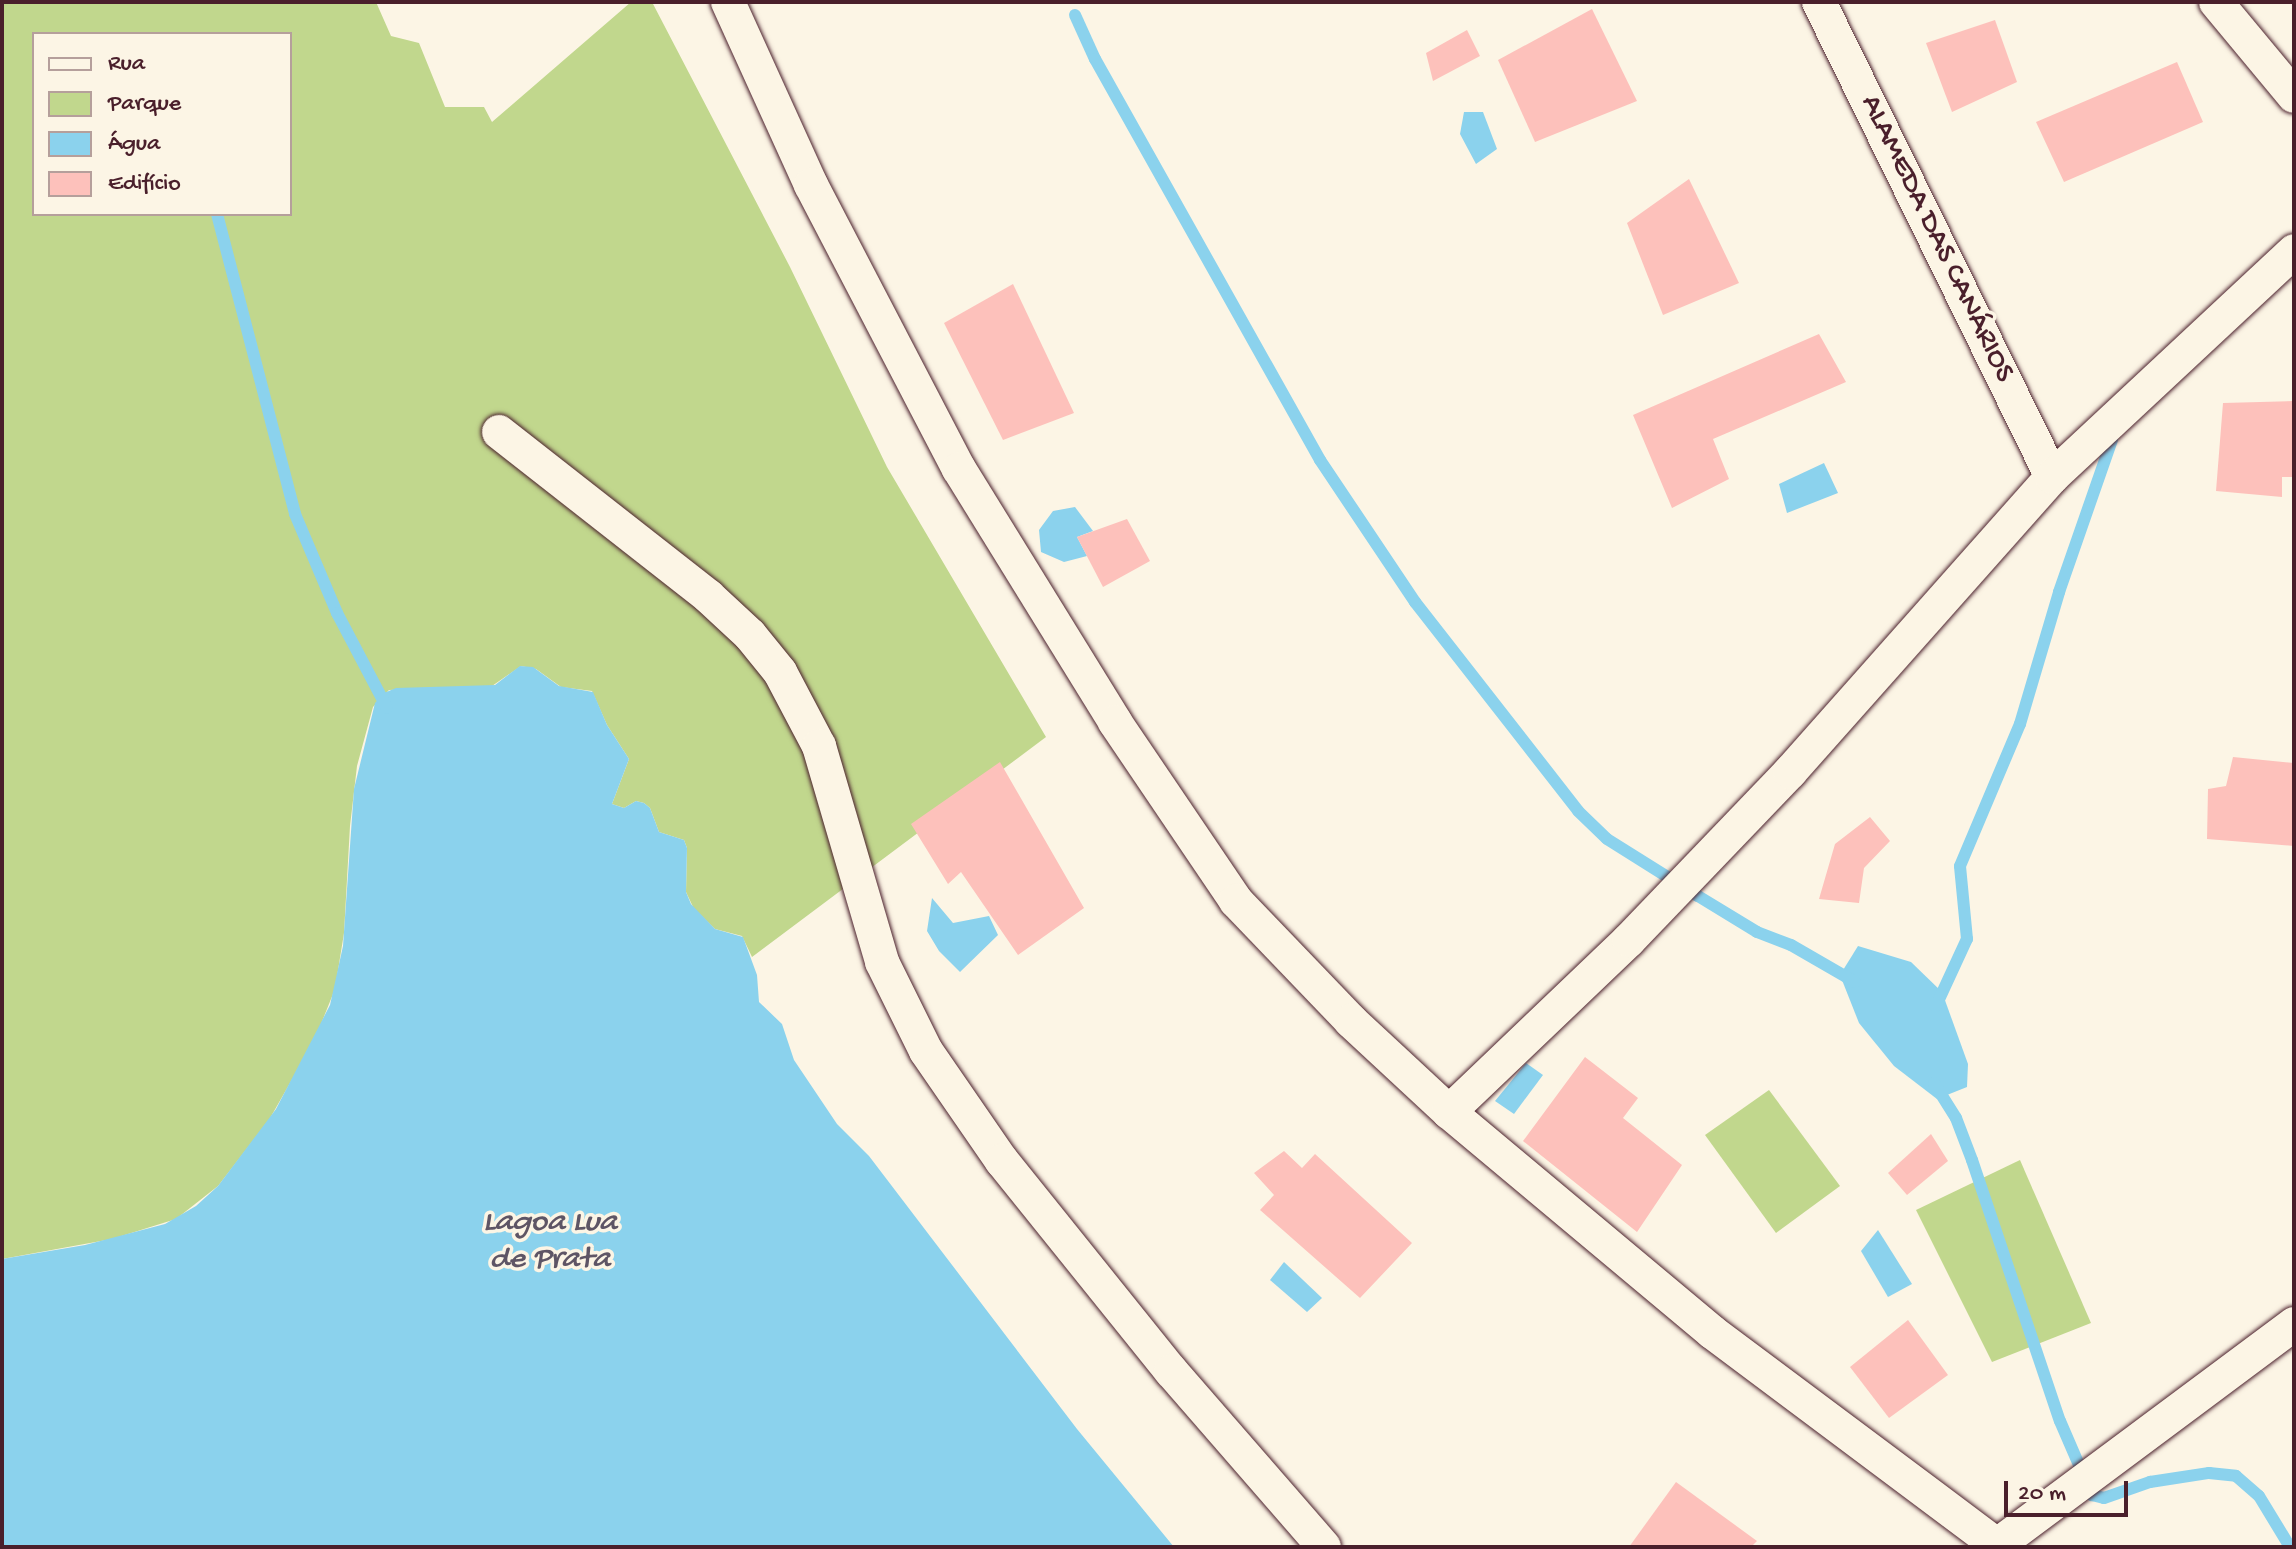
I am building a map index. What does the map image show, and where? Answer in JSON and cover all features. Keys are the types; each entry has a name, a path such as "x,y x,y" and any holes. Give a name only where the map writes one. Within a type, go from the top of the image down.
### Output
{"street":[{"path":"728,2 811,185 959,469 1115,722 1236,901 1351,1021 1449,1112 1712,1332 1996,1546 2294,1324"},
{"name":"ALAMEDA DAS CANÁRIOS","path":"1819,2 2052,477"},
{"path":"2216,2 2294,96"},
{"path":"1449,1112 1629,940 1790,772 2052,477 2294,251"},
{"path":"499,432 708,596 750,635 780,672 819,746 882,962 926,1051 1012,1173 1171,1371 1324,1547"}],"green space":[{"path":"2,2 376,2 391,36 419,43 445,107 484,107 492,122 631,2 652,2 790,267 887,467 1046,737 752,957 742,936 715,929 694,909 686,892 687,848 684,840 659,832 650,808 644,803 636,801 624,808 612,804 629,759 607,725 592,691 561,687 536,669 521,666 492,686 389,690 373,707 357,766 344,933 335,989 315,1039 269,1120 218,1186 176,1219 112,1239 2,1259"},
{"path":"1769,1090 1840,1186 1776,1233 1705,1135"},
{"path":"2020,1160 2091,1323 1992,1362 1916,1210"}],"water":[{"path":"1464,112 1483,112 1497,149 1476,164 1460,134"},
{"path":"1824,463 1838,493 1787,513 1779,484"},
{"path":"1075,507 1093,531 1077,537 1087,556 1064,562 1041,552 1039,530 1053,511"},
{"name":"Lagoa Lua de Prata","path":"520,666 533,667 559,686 593,692 607,725 629,759 612,804 624,808 636,801 644,803 650,808 659,832 684,840 687,848 686,892 691,904 715,929 743,937 757,975 759,1002 782,1024 794,1060 837,1124 869,1156 1077,1429 1174,1547 2,1547 2,1259 85,1245 165,1224 196,1206 218,1186 276,1109 330,1005 343,946 354,789 375,703 384,693 396,688 495,685"},
{"path":"932,898 953,923 989,916 998,935 960,972 939,951 927,931"},
{"path":"1858,946 1911,962 1942,992 1968,1064 1967,1087 1937,1099 1894,1066 1859,1023 1840,975"},
{"path":"1526,1063 1543,1075 1514,1114 1495,1101"},
{"path":"1878,1230 1912,1284 1888,1297 1861,1251"},
{"path":"1284,1262 1322,1298 1307,1312 1270,1280"}],"building":[{"path":"1592,9 1637,101 1535,142 1498,60"},
{"path":"1995,20 2017,82 1952,112 1926,43"},
{"path":"1467,30 1480,56 1433,81 1426,53"},
{"path":"2177,62 2203,122 2064,182 2036,122"},
{"path":"1689,179 1739,283 1663,315 1627,223"},
{"path":"1013,284 1074,413 1003,440 944,323"},
{"path":"1819,334 1846,382 1713,439 1729,479 1672,508 1633,415"},
{"path":"2294,401 2294,477 2282,477 2282,497 2216,491 2223,403"},
{"path":"1127,519 1150,561 1103,587 1077,537"},
{"path":"2233,757 2294,763 2294,846 2207,839 2208,789 2226,786"},
{"path":"1000,762 1084,908 1018,955 961,872 948,884 911,824"},
{"path":"1870,817 1890,841 1864,868 1859,903 1819,899 1835,844"},
{"path":"1585,1057 1638,1098 1623,1118 1682,1165 1637,1232 1523,1141"},
{"path":"1931,1134 1948,1161 1907,1195 1888,1173"},
{"path":"1284,1151 1302,1168 1315,1154 1412,1243 1360,1298 1260,1210 1274,1195 1254,1173"},
{"path":"1908,1320 1948,1375 1889,1418 1850,1367"},
{"path":"1676,1482 1757,1541 1751,1547 1629,1547"}],"waterway":[{"path":"1075,15 1095,59 1320,460 1415,602 1578,811 1607,839 1698,896 1757,932 1791,945 1855,982"},
{"path":"218,216 295,514 337,613 387,708"},
{"path":"1936,1006 1967,939 1960,866 2020,724 2059,592 2112,440"},
{"path":"1934,1083 1956,1118 2060,1421 2092,1495 2104,1498 2150,1482 2209,1473 2236,1476 2259,1496 2290,1547"}]}
